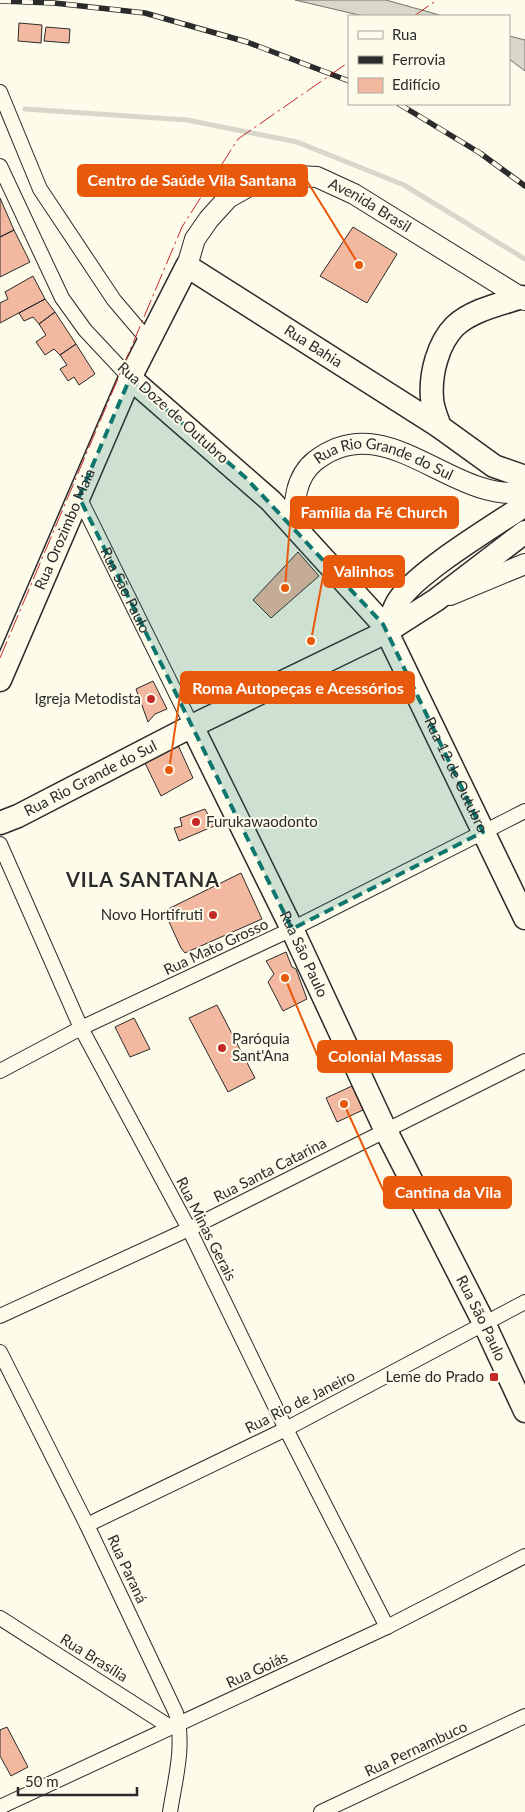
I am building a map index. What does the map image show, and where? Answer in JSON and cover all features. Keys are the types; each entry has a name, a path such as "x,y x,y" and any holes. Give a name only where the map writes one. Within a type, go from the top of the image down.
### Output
{"main road":[{"name":"Avenida Brasil","path":"130,378 187,266 195,238 209,219 228,198 251,185 280,175 317,177 354,194 523,298"},
{"name":"Rua Bahia","path":"187,266 440,427 494,466 525,477"},
{"path":"440,427 432,398 434,372 441,347 456,326 482,311 523,298"},
{"name":"Rua Orozimbo Maia","path":"0,680 130,378"},
{"name":"Rua Doze de Outubro","path":"130,378 271,501 383,624 386,632"},
{"name":"Rua Rio Grande do Sul","path":"296,527 293,511 296,493 301,480 311,464 325,453 354,443 382,445 474,484 514,494 525,492"},
{"path":"386,632 397,603 404,594 433,568 525,505"},
{"name":"Rua Rio Grande do Sul","path":"0,823 18,816 192,726 386,632 436,600 525,532"},
{"path":"436,600 525,564"},
{"name":"Rua 12 de Outubro","path":"386,632 525,918"},
{"name":"Rua São Paulo","path":"192,726 292,929 386,1129 484,1323 525,1411"}],"street":[{"path":"0,92 40,190 114,300 148,340"},
{"name":"Rua Doze de Outubro","path":"0,166 62,298 85,330 130,378"},
{"name":"Rua São Paulo","path":"79,497 192,726"},
{"name":"Rua Mato Grosso","path":"0,1071 81,1028 292,929 525,811"},
{"name":"Rua Minas Gerais","path":"0,844 81,1028 189,1229 286,1429 387,1627"},
{"name":"Rua Santa Catarina","path":"0,1316 189,1229 525,1061"},
{"name":"Rua Rio de Janeiro","path":"87,1525 286,1429 525,1302"},
{"name":"Rua Paraná","path":"0,1352 87,1525 170,1699 180,1748 170,1812"},
{"name":"Rua Goiás","path":"0,1807 387,1627 525,1556"},
{"name":"Rua Brasília","path":"0,1618 174,1726"},
{"name":"Rua Pernambuco","path":"321,1812 525,1716"}],"highlighted area":[{"path":"130,378 245,477 383,624 483,832 292,929 79,497"}],"shaded area":[{"path":"295,0 386,0 439,15 359,15"},
{"path":"510,36 525,40 525,71 510,60"}],"building":[{"path":"19,23 42,25 41,43 18,41"},
{"path":"46,27 70,29 69,43 44,41"},
{"path":"0,198 14,230 0,237"},
{"path":"353,227 397,254 367,303 320,276"},
{"path":"14,230 30,262 0,277 0,237"},
{"path":"33,276 45,299 0,323 0,303 8,299 5,292"},
{"path":"45,299 55,312 39,324 33,317 24,321 19,313"},
{"path":"55,312 76,344 60,355 54,349 45,355 36,342 46,335 39,324"},
{"path":"76,344 95,374 79,385 74,377 68,381 60,369 67,365 60,355"},
{"path":"298,552 319,576 271,618 253,600"},
{"name":"Igreja Metodista","path":"153,681 167,709 155,714 148,722 136,689"},
{"path":"177,743 193,778 161,796 144,761"},
{"name":"Furukawaodonto","path":"205,809 214,826 179,841 174,828 182,826 180,818"},
{"name":"Novo Hortifruti","path":"241,873 262,919 185,953 164,911"},
{"path":"286,952 292,967 296,969 307,999 283,1011 268,982 274,974 266,961"},
{"name":"Paróquia Sant'Ana","path":"217,1005 255,1078 228,1092 189,1018"},
{"path":"134,1018 150,1049 130,1057 115,1027"},
{"path":"352,1086 363,1110 337,1122 326,1098"},
{"path":"7,1727 28,1767 11,1776 0,1756 0,1730"}],"waterway":[{"path":"25,109 187,120 297,142 404,185 525,259"}],"railway":[{"path":"0,1 54,3 145,13 247,42 348,81"},
{"path":"401,105 480,153 525,186"}],"power":[{"path":"415,15 437,0"},
{"path":"0,658 182,227 238,139 348,63"}],"place":[{"name":"Centro de Saúde Vila Santana","path":"359,265"},
{"name":"Família da Fé Church","path":"285,588"},
{"name":"Valinhos","path":"311,641"},
{"name":"Igreja Metodista","path":"151,699"},
{"name":"Roma Autopeças e Acessórios","path":"169,770"},
{"name":"Furukawaodonto","path":"196,822"},
{"name":"Novo Hortifruti","path":"213,915"},
{"name":"Colonial Massas","path":"285,978"},
{"name":"Paróquia Sant'Ana","path":"222,1048"},
{"name":"Cantina da Vila","path":"344,1104"},
{"name":"Leme do Prado","path":"494,1377"}],"district":[{"name":"VILA SANTANA","path":"143,880"}]}
